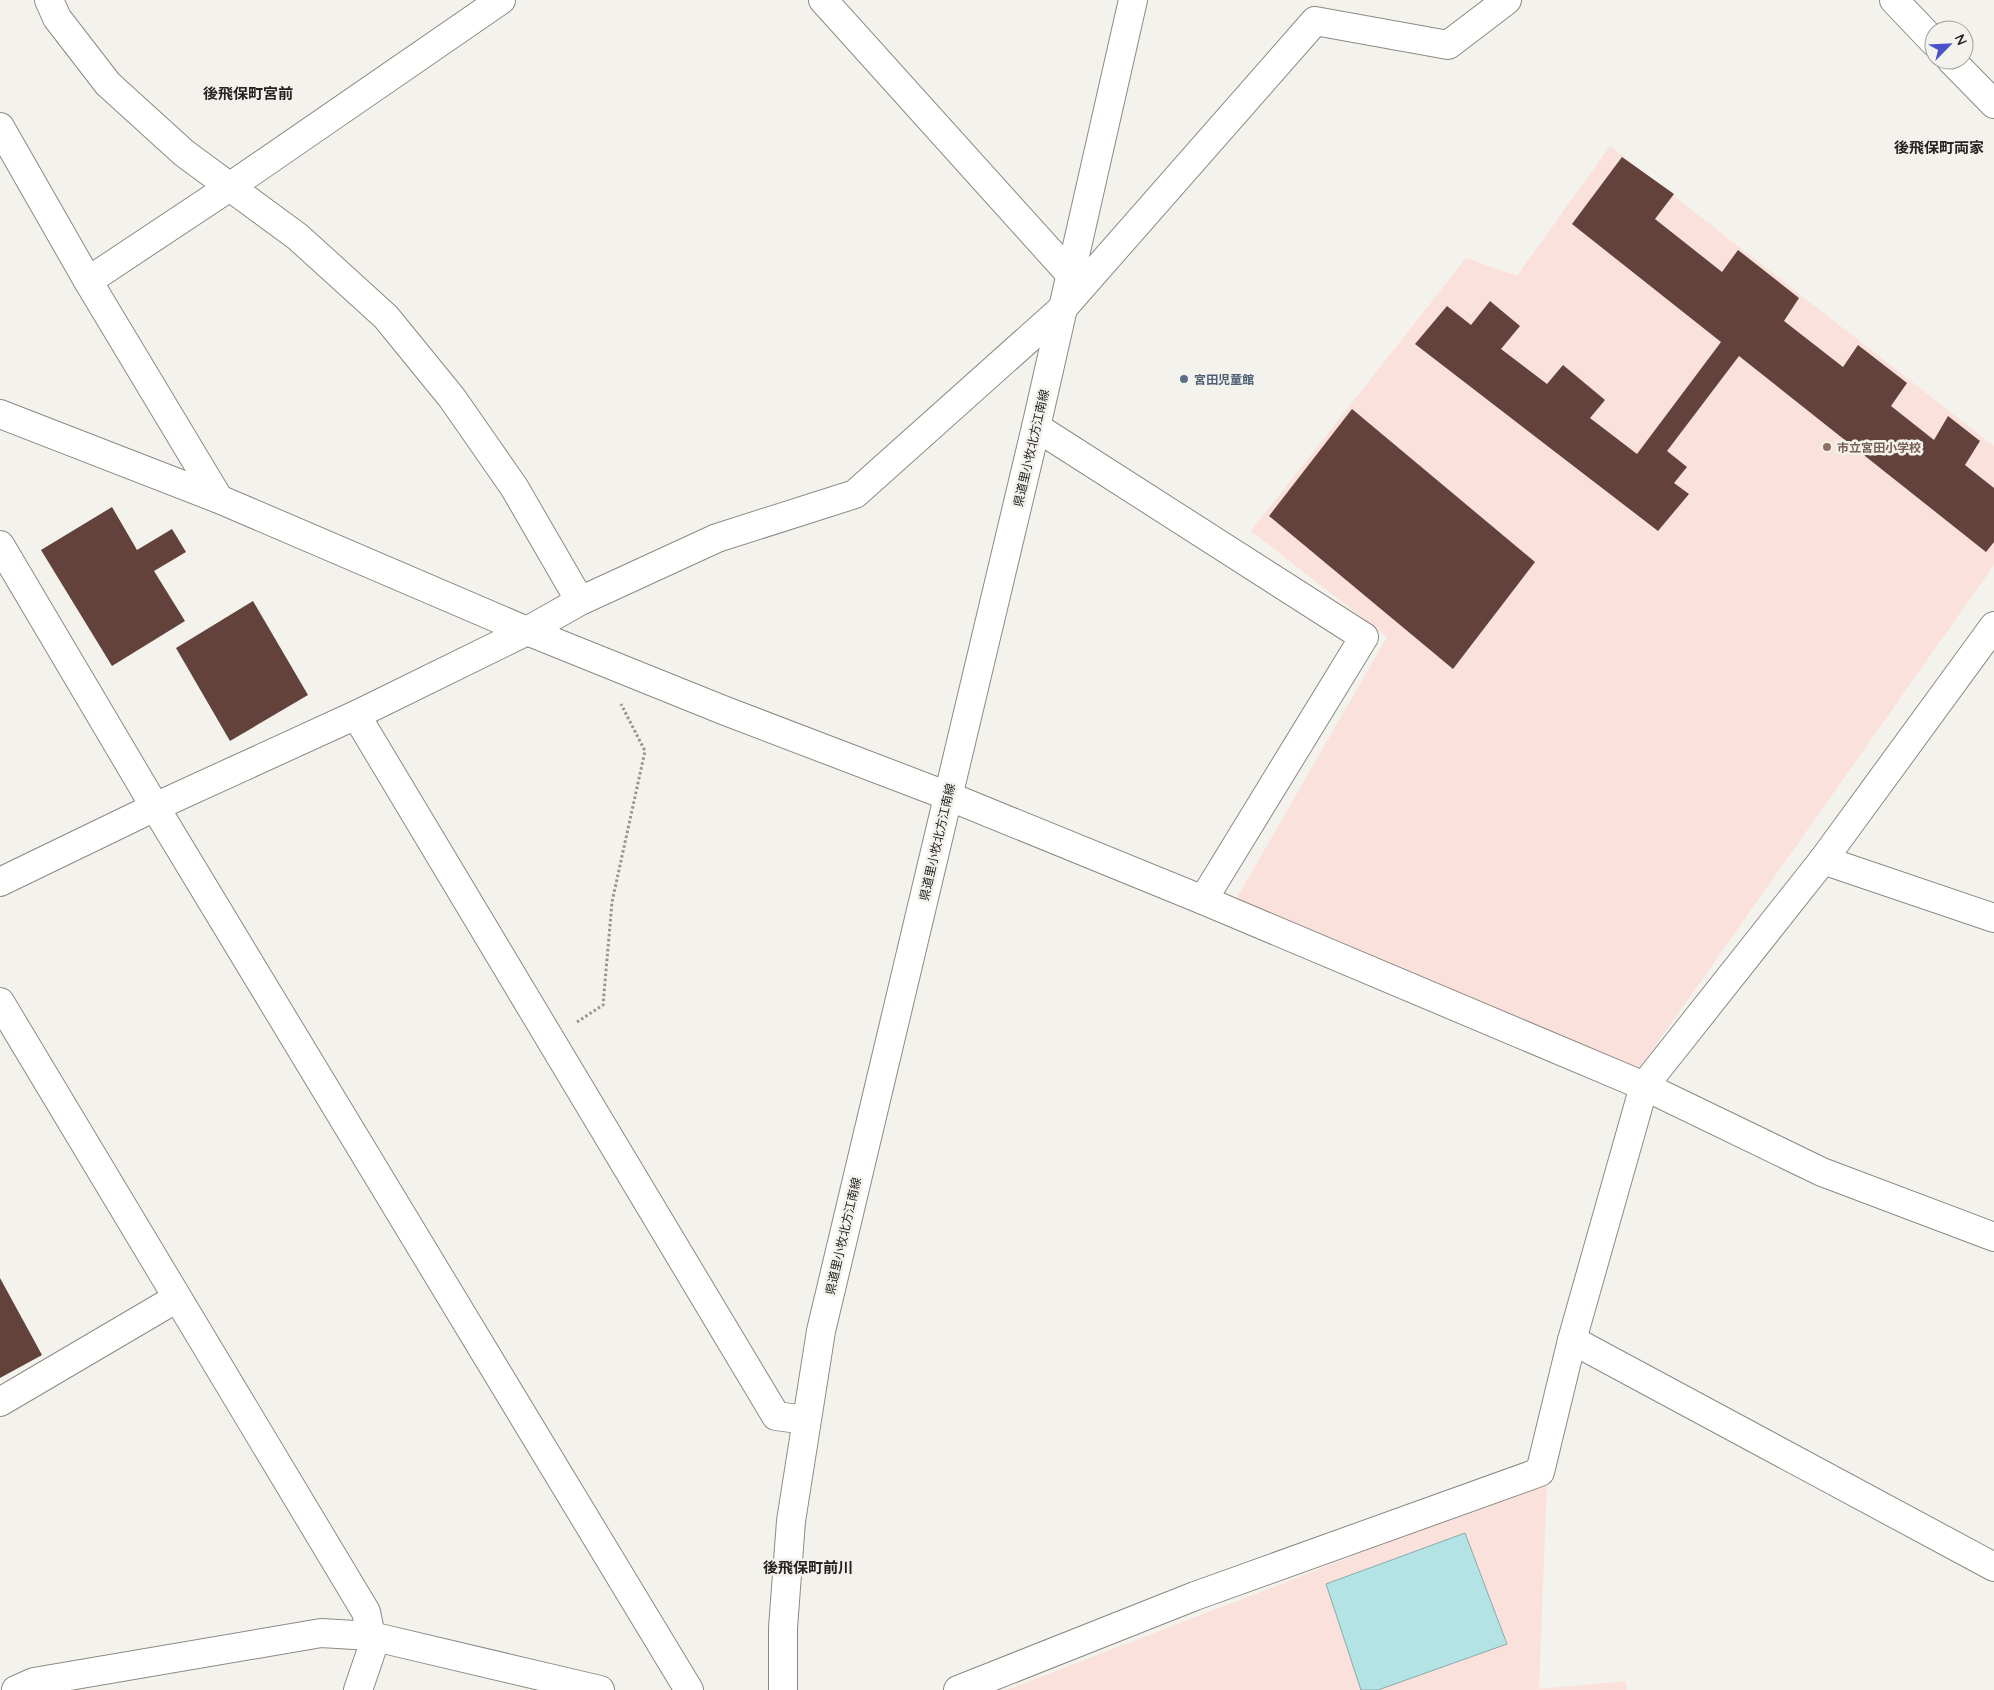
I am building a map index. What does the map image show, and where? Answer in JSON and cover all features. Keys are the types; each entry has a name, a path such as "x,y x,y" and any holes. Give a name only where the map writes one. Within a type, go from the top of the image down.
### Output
{"street":[{"path":"49,0 57,18 108,84 184,153 298,236 386,317 452,398 514,487 580,601"},
{"path":"88,280 230,186 501,0"},
{"path":"823,0 1070,274"},
{"name":"県道里小牧北方江南線","path":"783,1690 783,1628 791,1521 821,1331 1036,427 1133,0"},
{"path":"0,882 154,807 356,715 527,631 580,601 717,538 855,494 1063,308 1315,20 1448,45 1508,0"},
{"path":"1894,0 1924,32"},
{"path":"1962,70 1994,104"},
{"path":"0,127 88,280 219,499"},
{"path":"0,414 219,499 527,631 732,713 948,796 1203,900 1644,1086 1822,1172 1994,1237"},
{"path":"1036,427 1364,637 1203,900"},
{"path":"0,545 154,807 689,1690"},
{"path":"958,1690 1195,1596 1540,1472 1572,1340 1644,1086 1823,860 1994,626"},
{"path":"356,715 776,1416 806,1420"},
{"path":"1823,860 1994,918"},
{"path":"0,1002 366,1612 373,1646 358,1690"},
{"path":"0,1402 177,1298"},
{"path":"1572,1340 1994,1567"},
{"path":"16,1690 34,1682 321,1633 370,1636 600,1690"}],"path":[{"path":"550,1039 603,1005 612,902 645,751 619,700 622,669"}],"shaded area":[{"path":"1610,146 1994,446 1994,565 1639,1069 1235,901 1387,637 1251,531 1466,258 1517,276"},
{"path":"1547,1481 1539,1689 1626,1681 1627,1690 1007,1690"}],"water":[{"path":"1465,1533 1507,1644 1378,1690 1361,1690 1326,1584"}],"building":[{"path":"1622,157 1674,194 1655,219 1722,272 1738,250 1799,298 1784,321 1843,367 1858,345 1907,383 1891,406 1934,440 1948,416 1980,441 1965,465 1994,488 1994,542 1986,552 1739,356 1667,451 1687,467 1674,483 1689,494 1658,531 1415,344 1447,306 1471,325 1490,301 1520,326 1501,349 1547,384 1563,365 1605,400 1590,418 1637,454 1721,342 1572,224"},
{"path":"1352,409 1535,562 1453,669 1269,516"},
{"path":"112,507 137,550 172,529 186,552 154,571 185,621 112,666 41,550"},
{"path":"253,601 308,695 230,741 176,648"},
{"path":"0,1278 42,1355 0,1378"}],"place":[{"name":"宮田児童館","path":"1184,379"},
{"name":"市立宮田小学校","path":"1827,447"}],"district":[{"name":"後飛保町宮前","path":"248,93"},
{"name":"後飛保町両家","path":"1939,147"},
{"name":"後飛保町前川","path":"808,1567"}]}
